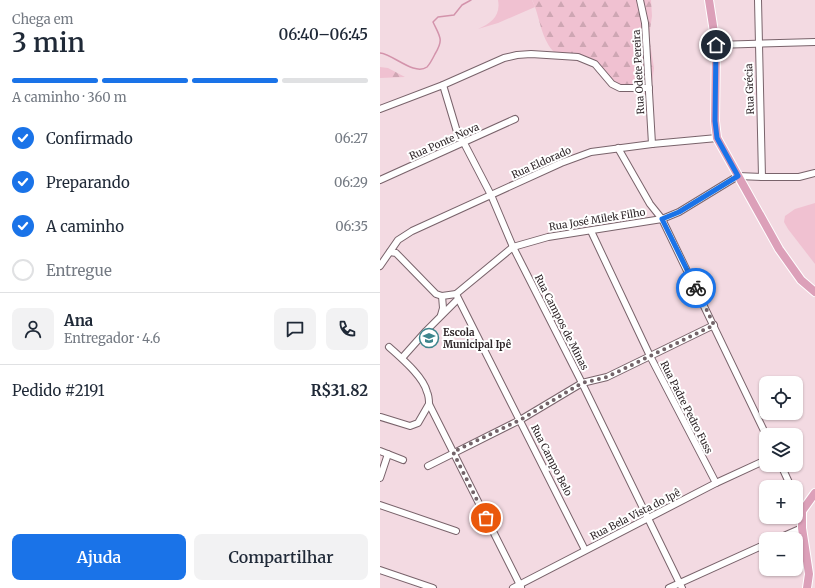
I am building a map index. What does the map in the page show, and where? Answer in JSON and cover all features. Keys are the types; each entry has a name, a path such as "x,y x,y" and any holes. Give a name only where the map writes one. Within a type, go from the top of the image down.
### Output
{"main road":[{"path":"709,0 716,45 715,121 717,138 779,249 802,280 815,292"},
{"path":"803,510 815,493"},
{"path":"802,524 809,574 807,588"}],"street":[{"name":"Rua Odete Pereira","path":"640,0 645,23 652,144"},
{"name":"Rua Grécia","path":"758,0 762,177"},
{"path":"716,45 758,45 815,42"},
{"path":"380,109 443,85 504,58 517,55 531,54 578,57 595,64 612,84 620,88 649,88"},
{"name":"Rua Campos de Minas","path":"443,85 458,135 464,143 491,195 513,247 582,383 681,586"},
{"name":"Rua Ponte Nova","path":"380,180 515,119"},
{"name":"Rua Eldorado","path":"390,252 398,240 412,231 561,163 591,152 652,144 717,138"},
{"path":"618,148 650,204 662,219 763,428"},
{"path":"738,176 799,177 815,173"},
{"name":"Rua José Milek Filho","path":"402,358 457,297 513,247 548,237 662,219 679,212 738,176"},
{"name":"Rua Padre Pedro Fuss","path":"591,231 650,356 716,483"},
{"path":"380,266 390,252 396,253 436,294 457,297"},
{"path":"440,316 443,308 442,296"},
{"name":"Rua Campo Belo","path":"457,297 586,550"},
{"path":"428,466 453,452 520,420 582,383 607,377 714,325"},
{"path":"389,347 402,358 422,382 427,391 429,404 521,586"},
{"path":"382,417 410,426 418,423 429,404"},
{"path":"380,451 403,460"},
{"path":"380,478 388,454"},
{"name":"Rua Bela Vista do Ipê","path":"513,588 521,586 586,550 716,483 759,463"},
{"path":"380,505 456,532"},
{"path":"793,532 802,528"},
{"path":"669,588 681,586 759,547"},
{"path":"380,570 433,588"}],"green space":[{"path":"498,0 532,0 535,7 498,23 478,29 494,18 499,6"},
{"path":"532,0 651,0 652,16 649,37 654,68 652,84 622,87 592,66 557,55 545,39"},
{"path":"380,67 388,68 405,77 380,78"},
{"path":"815,203 815,264 784,222 785,216 795,209"}],"waterway":[{"path":"380,53 416,69 427,67 438,49 440,41 433,22 438,17 454,15 462,5 471,0"}],"way so far":[{"path":"486,518 453,452 520,420 582,383 607,377 714,325 696,288"}],"place":[{"name":"Escola Municipal Ipê","path":"429,338"}],"route":[{"path":"696,288 662,219 679,212 738,176 717,138 715,121 716,45"}]}
